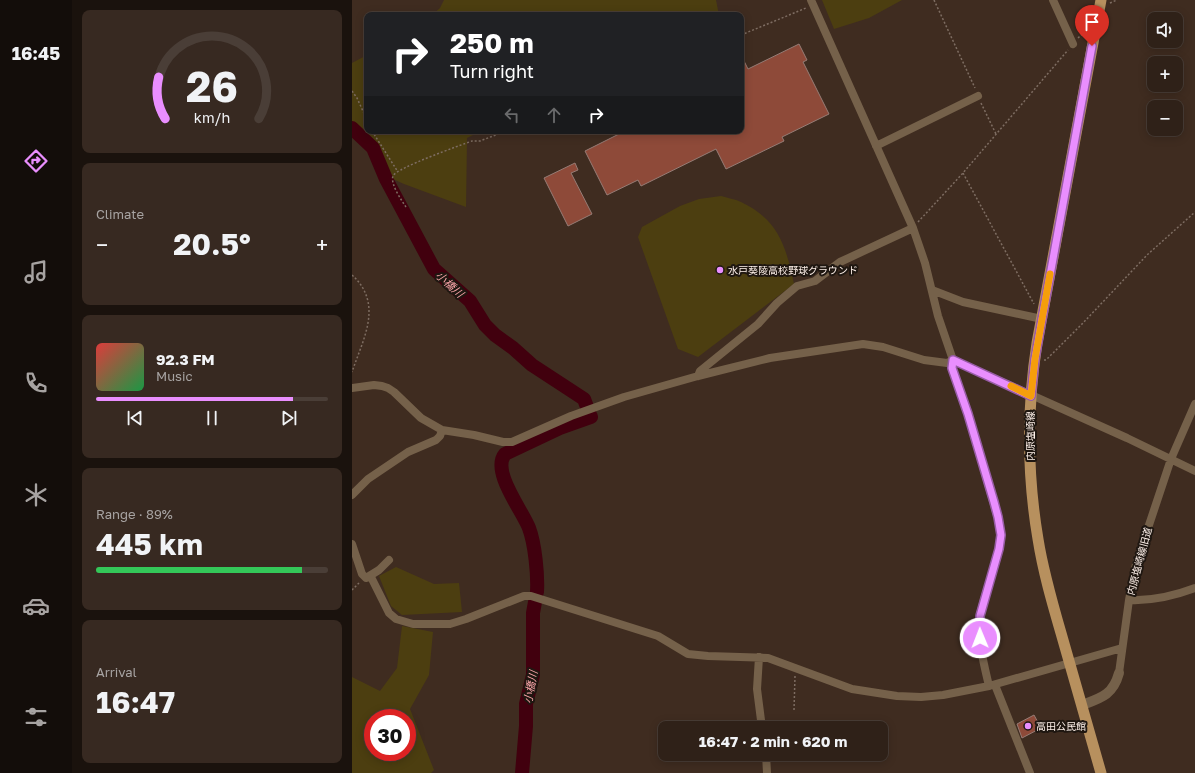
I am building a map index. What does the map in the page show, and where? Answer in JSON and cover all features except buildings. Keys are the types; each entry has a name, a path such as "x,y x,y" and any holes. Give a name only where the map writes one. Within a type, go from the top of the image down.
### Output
{"main road":[{"name":"内原塩崎線","path":"1101,0 1035,359 1031,396 1030,460 1034,516 1045,576 1101,773"}],"street":[{"path":"1053,0 1073,44"},
{"path":"812,2 913,228 925,262 938,316 953,360 952,368 968,414 998,517 1000,530 999,549 980,616 981,649 992,686 1030,773"},
{"path":"876,146 978,96"},
{"path":"698,376 700,371 758,324 777,303 797,286 815,281 840,262 913,228"},
{"path":"932,290 963,302 1042,319"},
{"path":"352,388 382,386 388,388 421,418 442,430 474,435 503,442 512,442 571,416 624,397 770,358 863,344 884,347 924,360 947,363 953,360"},
{"path":"953,360 1195,471"},
{"name":"内原塩崎線旧道","path":"1082,705 1108,693 1114,686 1119,673 1129,600 1136,564 1171,459 1195,404"},
{"path":"352,495 368,479 408,452 436,440 440,436 442,430"},
{"path":"352,544 362,574 368,578 389,613 396,619 413,624 450,624 524,596 531,596 658,636 688,654 768,658 852,689 897,696 922,697 943,695 992,686 1122,648"},
{"path":"368,578 389,560"},
{"path":"1129,600 1150,600 1179,594 1195,588"},
{"path":"759,657 757,689 761,721"},
{"path":"767,761 768,773"}],"path":[{"path":"934,0 996,134"},
{"path":"744,34 812,2"},
{"path":"913,228 963,173 1073,44 1087,30 1095,30"},
{"path":"352,91 364,113"},
{"path":"374,134 398,172"},
{"path":"406,207 393,181 393,176 398,172 472,141 480,141 498,134"},
{"path":"963,173 1034,304 1044,307"},
{"path":"1035,359 1046,360 1147,255 1195,212"},
{"path":"352,275 357,280 366,295 370,314 368,325 352,372"},
{"path":"352,590 368,578"},
{"path":"794,710 795,667"}],"shaded area":[{"path":"444,0 716,0 718,12 435,12 440,8"},
{"path":"822,0 902,0 869,18 834,29"},
{"path":"364,57 364,134 475,134 467,138 466,207 393,179 361,133 352,123 352,63"},
{"name":"水戸葵陵高校野球グラウンド","path":"721,196 739,201 754,209 772,226 784,247 794,284 698,357 678,349 638,237 642,227 680,206 699,199"},
{"path":"396,567 434,584 459,583 462,612 402,615 391,606 379,576"},
{"path":"402,626 433,632 429,675 410,709 364,709 364,761 416,761 416,724 434,770 431,773 352,773 352,677 380,691 397,668"}],"waterway":[{"name":"小橋川","path":"352,128 373,148 386,179 434,269 470,301 485,325 495,335 513,348 532,365 584,399 587,407"},
{"name":"小橋川","path":"537,592 536,560 533,542 529,528 509,491 502,470 502,461 505,454 560,428 591,417 590,415"},
{"name":"小橋川","path":"522,773 526,726 526,704 533,675 533,613 535,602"}],"slow traffic":[{"path":"1011,386 1031,396 1035,359 1050,274"}],"place":[{"name":"水戸葵陵高校野球グラウンド","path":"720,270"},
{"name":"高田公民館","path":"1028,726"}],"route":[{"path":"980,638 980,616 999,549 1001,535 994,502 968,414 952,368 953,360 991,376 1031,396 1035,359 1092,46"}]}
